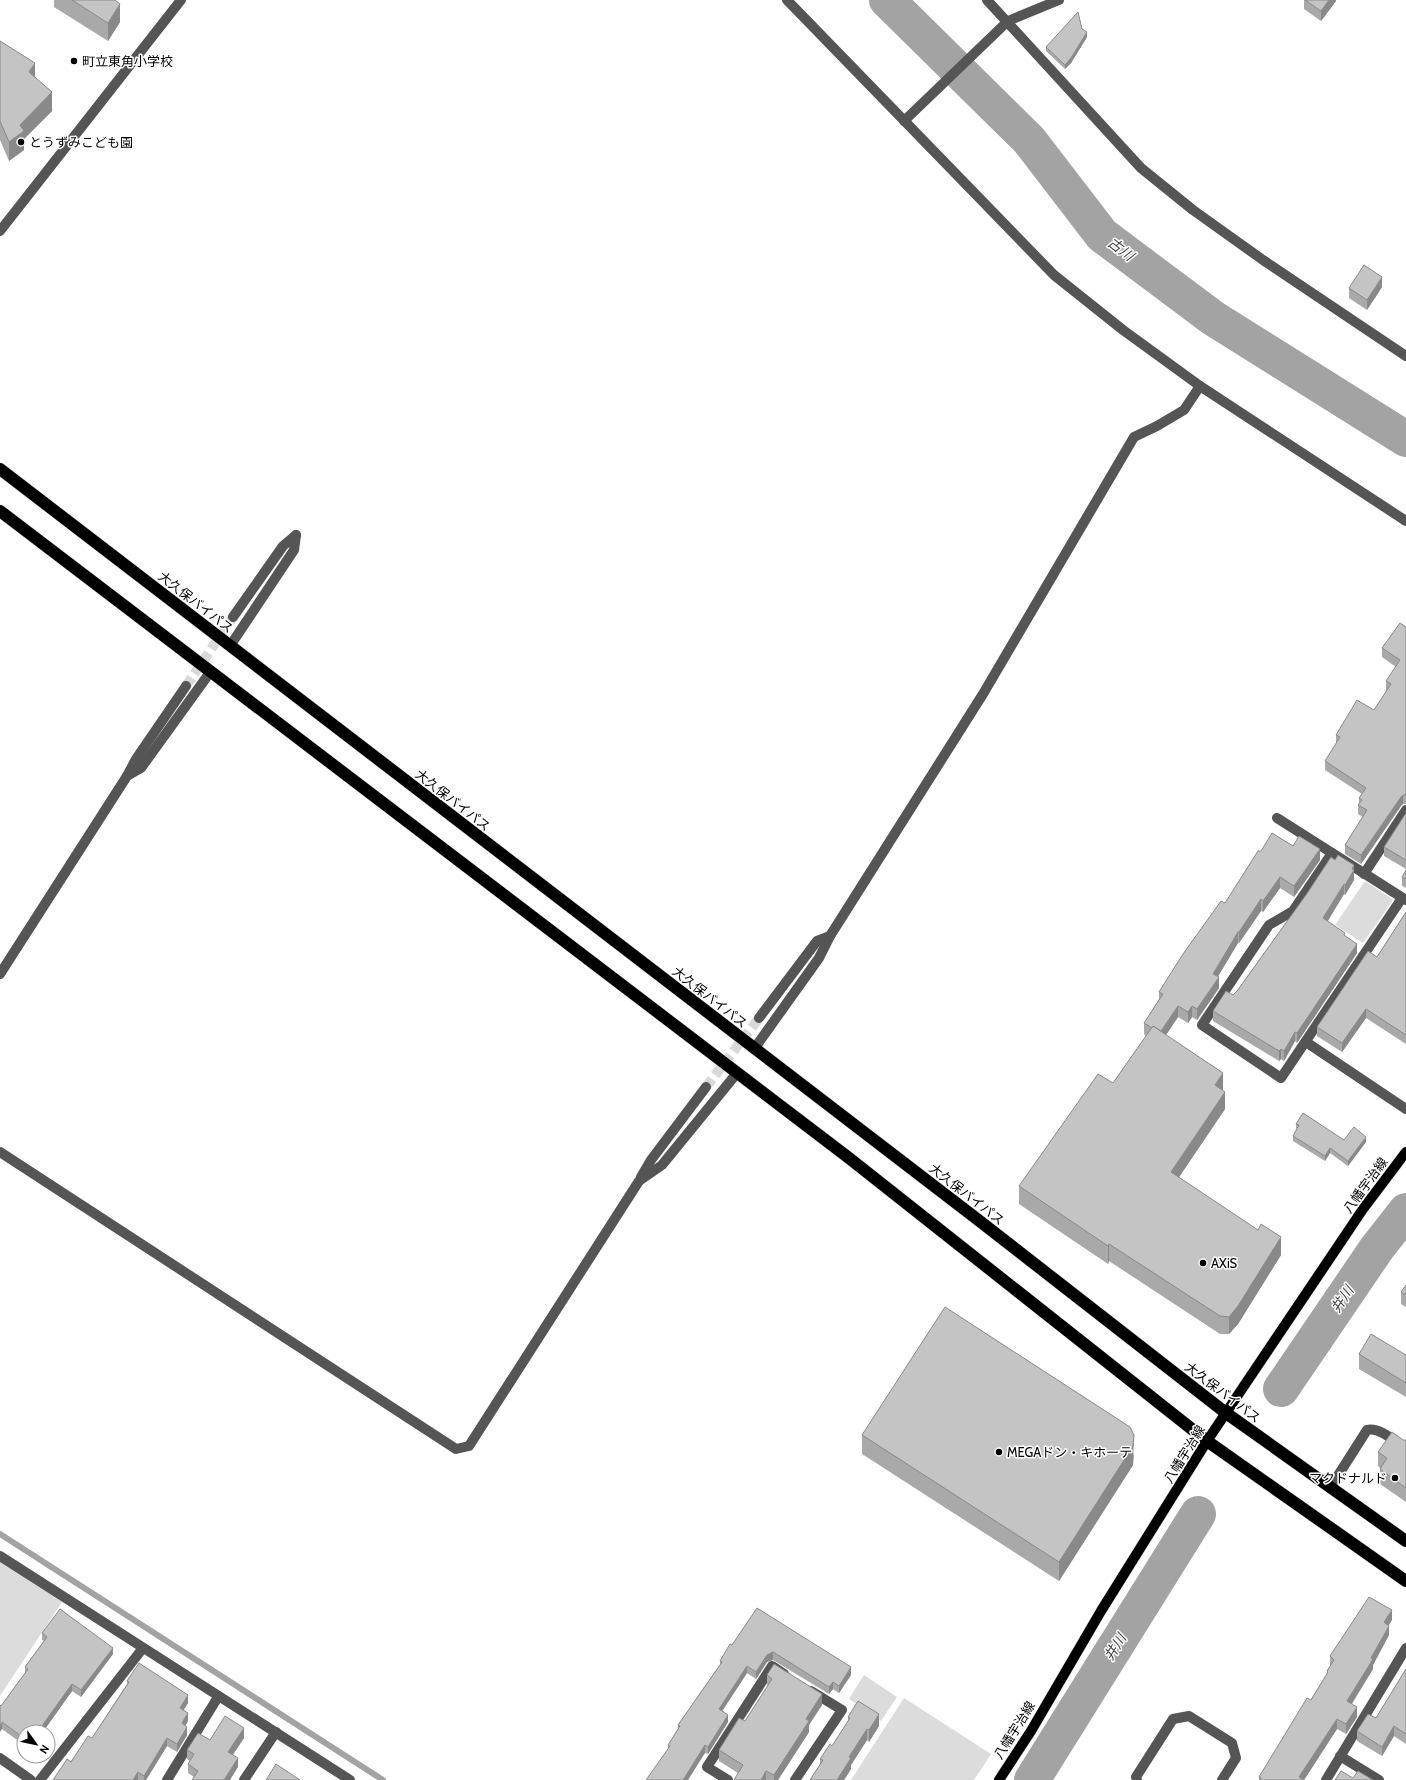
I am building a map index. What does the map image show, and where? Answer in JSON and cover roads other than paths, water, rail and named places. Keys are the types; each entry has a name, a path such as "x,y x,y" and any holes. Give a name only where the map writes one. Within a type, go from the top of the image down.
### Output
{"highway":[{"name":"大久保バイパス","path":"0,469 754,1048 1226,1413 1406,1541"},
{"path":"0,512 211,671 849,1158 1207,1441 1406,1581"}],"main road":[{"name":"八幡宇治線","path":"999,1780 1031,1731 1101,1611 1207,1441 1363,1209 1406,1152"}],"street":[{"path":"0,231 181,0"},
{"path":"787,0 906,119 1054,275 1123,330 1200,386 1406,521"},
{"path":"987,0 1142,168 1193,210 1406,356"},
{"path":"906,119 1008,21 1059,0"},
{"path":"754,1048 819,958 830,936 982,694 1134,437 1184,410 1200,386"},
{"path":"230,646 294,550 296,535 283,546 233,617"},
{"path":"127,776 141,768 211,671"},
{"path":"0,974 127,776 136,759 186,686"},
{"path":"1364,874 1406,810"},
{"path":"1277,818 1332,853 1364,874 1404,899 1281,1078 1202,1025 1269,925 1293,911 1332,853"},
{"path":"759,1018 817,941 830,936"},
{"path":"1306,1042 1406,1108"},
{"path":"639,1181 662,1165 737,1073"},
{"path":"0,1152 456,1449 469,1446 651,1160 706,1087"},
{"path":"1330,1488 1367,1430 1376,1430 1406,1449"},
{"path":"0,1556 218,1697 276,1732 350,1780"},
{"path":"40,1780 143,1648"},
{"path":"1326,1780 1406,1648"},
{"path":"721,1778 707,1767 772,1666 791,1678"},
{"path":"795,1780 842,1710 804,1686"},
{"path":"167,1780 218,1697"},
{"path":"1137,1780 1136,1777 1173,1719 1190,1716 1232,1743 1236,1758 1222,1780"},
{"path":"244,1780 276,1732"},
{"path":"1340,1756 1379,1780"},
{"path":"0,1758 31,1780"}],"waterway":[{"name":"古川","path":"887,0 1029,140 1102,235 1213,318 1406,439"},
{"name":"井川","path":"1281,1389 1377,1248 1406,1211"},
{"name":"井川","path":"1032,1780 1198,1514"},
{"path":"0,1534 383,1780"}],"tunnel":[{"path":"186,686 233,617"},
{"path":"706,1087 759,1018"}],"place":[{"name":"町立東角小学校","path":"74,61"},
{"name":"とうずみこども園","path":"21,142"},
{"name":"AXiS","path":"1203,1263"},
{"name":"MEGAドン・キホーテ","path":"999,1452"},
{"name":"マクドナルド","path":"1395,1478"}]}
